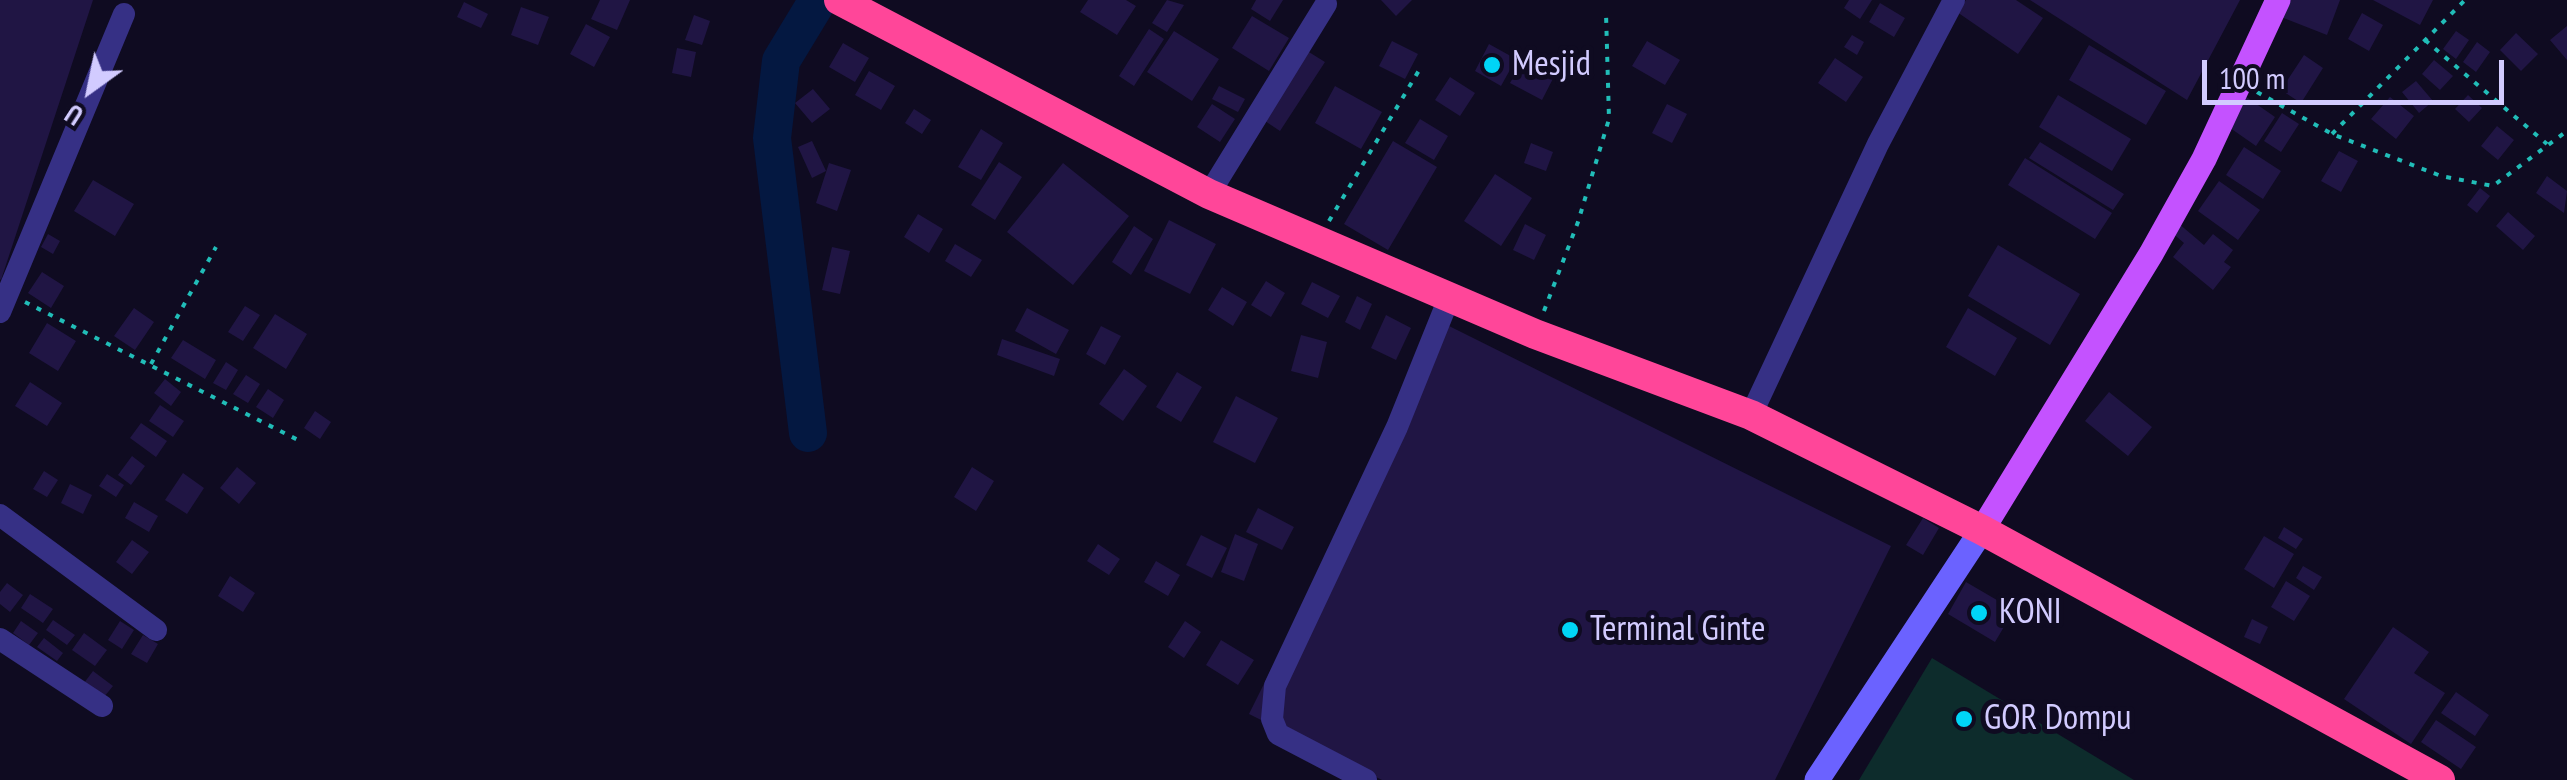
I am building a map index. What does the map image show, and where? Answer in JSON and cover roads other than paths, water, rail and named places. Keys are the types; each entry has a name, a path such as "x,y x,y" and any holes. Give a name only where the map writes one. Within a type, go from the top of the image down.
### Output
{"highway":[{"path":"842,2 1208,194 1535,334 1750,415 1982,530 2440,780"}],"main road":[{"path":"1982,530 2151,254 2278,0"}],"street":[{"path":"1750,415 1878,144 1954,0"},
{"path":"1208,194 1326,4"},
{"path":"4,303 124,14"},
{"path":"1366,780 1278,734 1272,719 1275,686 1397,426 1449,298"},
{"path":"0,515 156,630"},
{"path":"1817,780 1982,530"},
{"path":"0,639 102,706"}],"waterway":[{"path":"808,433 772,138 781,61 818,0"}],"place":[{"name":"Mesjid","path":"1492,65"},
{"name":"KONI","path":"1979,613"},
{"name":"Terminal Ginte","path":"1570,630"},
{"name":"GOR Dompu","path":"1964,719"}]}
